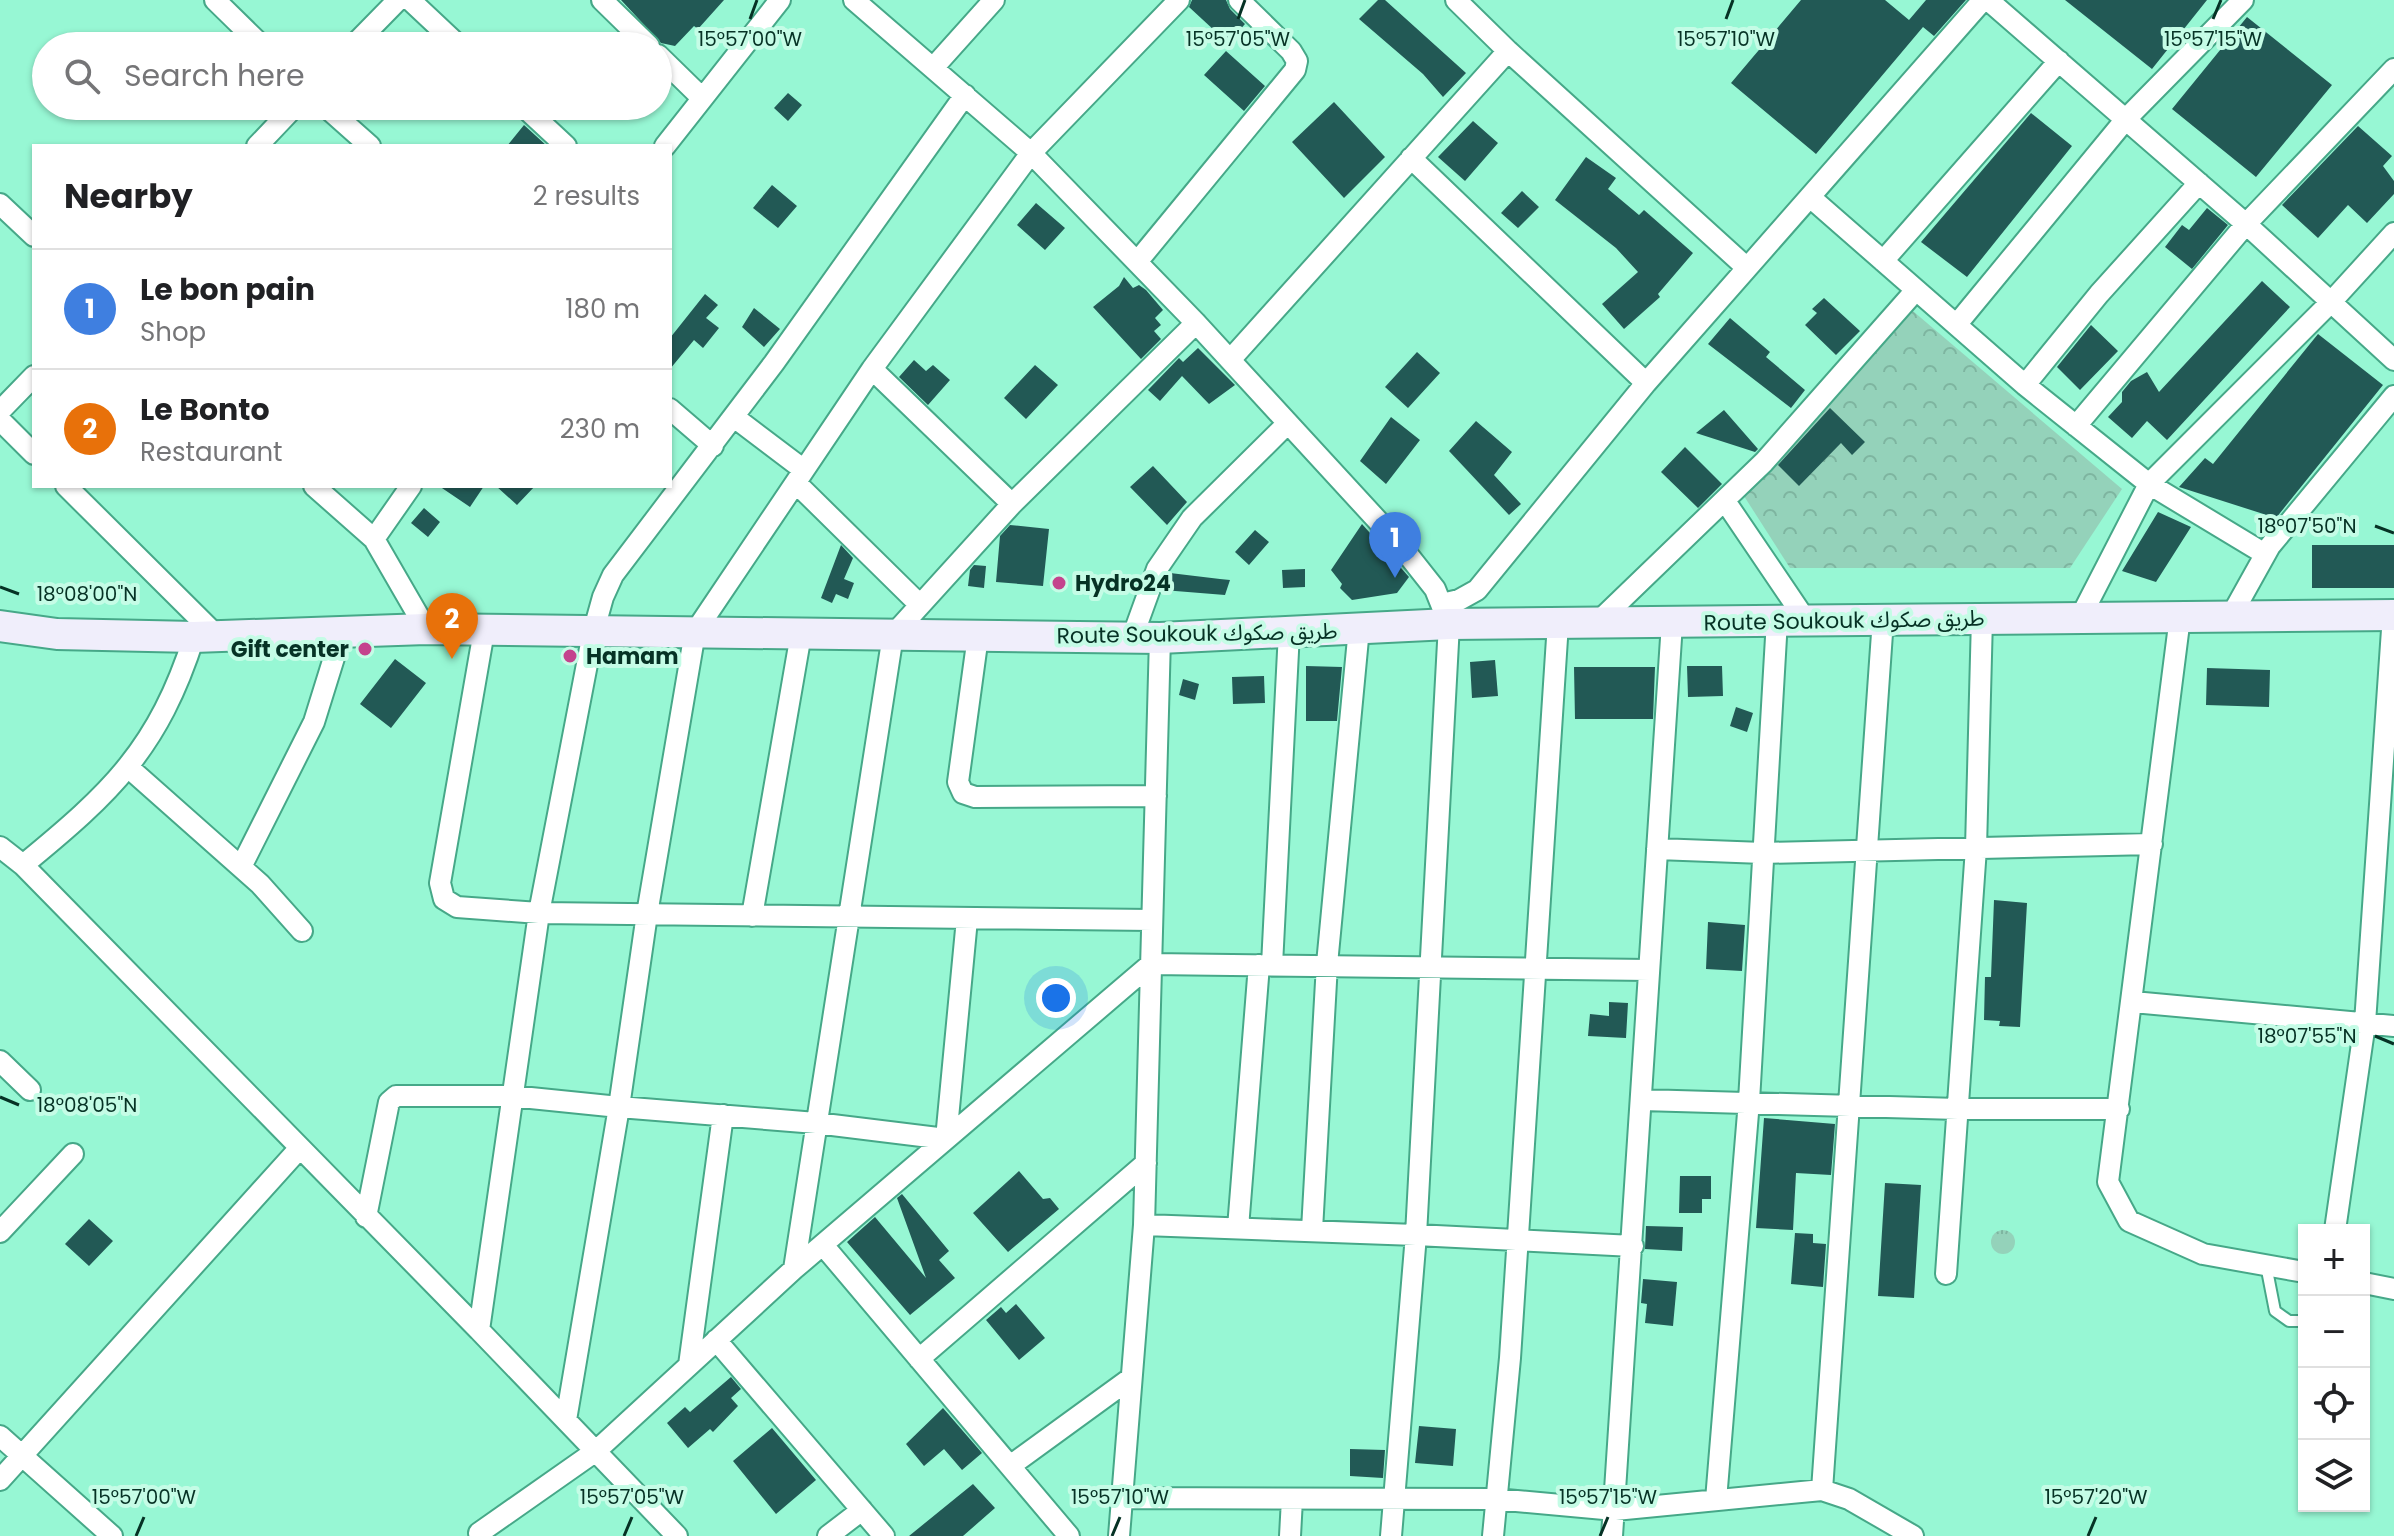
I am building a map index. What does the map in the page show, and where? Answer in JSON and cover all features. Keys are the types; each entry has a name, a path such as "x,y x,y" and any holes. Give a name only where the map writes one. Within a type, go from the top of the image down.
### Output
{"street":[{"path":"215,0 248,32"},
{"path":"367,32 398,0"},
{"path":"410,0 444,32"},
{"path":"602,0 635,32"},
{"path":"667,144 780,0"},
{"path":"854,0 1031,153 1196,323 1401,546 1446,614 1416,1235 1391,1536"},
{"path":"933,68 994,0"},
{"path":"566,1420 695,632 872,369 1031,153 1179,0"},
{"path":"1137,262 1295,70 1297,61 1291,51 1239,0"},
{"path":"1456,0 1746,267"},
{"path":"1446,614 1477,590 1646,383 1746,267 1986,0 2246,224 2394,360"},
{"path":"1957,324 2126,119 2243,0"},
{"path":"1230,360 1508,51"},
{"path":"1883,261 2059,61"},
{"path":"672,69 702,98"},
{"path":"2076,426 2246,224 2394,69"},
{"path":"479,1330 539,913 593,633 613,575 713,446 965,95"},
{"path":"259,144 282,120"},
{"path":"341,120 368,144"},
{"path":"538,120 564,144"},
{"path":"1411,158 1646,383"},
{"path":"2025,385 2099,294 2199,183"},
{"path":"1810,197 2025,385 2149,484 2265,554"},
{"path":"0,204 32,234"},
{"path":"2080,618 2149,484 2332,301 2394,233"},
{"path":"1597,623 1725,501 1916,290"},
{"path":"794,1269 893,635 1012,504 1196,323"},
{"path":"872,369 1012,504"},
{"path":"0,411 32,378"},
{"path":"2231,616 2265,554 2394,396"},
{"path":"672,411 713,446"},
{"path":"734,417 800,476 920,605"},
{"path":"0,420 32,452"},
{"path":"1117,1533 1144,1225 1156,796 1146,638 1157,569 1192,518 1288,423"},
{"path":"68,488 206,637 167,710 128,767 79,820 9,859 479,1330 677,1536"},
{"path":"316,488 374,539 426,629"},
{"path":"374,539 410,488"},
{"path":"1716,1500 1749,1101 1763,853 1791,619 1725,501"},
{"name":"Route Soukouk طريق صكوك","path":"0,626 57,634 206,637 426,629 1146,638 1359,628 1446,614 1558,623 2394,615"},
{"path":"2336,1224 2365,1023 2394,615"},
{"path":"2180,617 2108,1182 2129,1221 2203,1254 2298,1271"},
{"path":"1946,1274 1976,848 1982,618"},
{"path":"1822,1490 1883,619"},
{"path":"1493,1536 1510,1358 1558,623"},
{"path":"1612,1536 1672,623"},
{"path":"1312,1230 1327,964 1359,628"},
{"path":"484,631 440,883 444,899 457,907 539,913 1152,920"},
{"path":"241,867 314,722 342,632"},
{"path":"1238,1228 1266,965 1289,632"},
{"path":"752,916 801,634"},
{"path":"978,636 958,782 963,793 975,797 1156,796"},
{"path":"128,767 241,867 302,931"},
{"path":"1657,849 1763,853 2152,844"},
{"path":"946,1139 967,919"},
{"path":"482,1536 479,1533 596,1451 794,1269 1151,964 1649,970"},
{"path":"2133,1002 2394,1026"},
{"path":"0,1061 30,1090"},
{"path":"366,1217 389,1102 396,1096 511,1096 816,1123 946,1139"},
{"path":"1642,1100 1958,1109 2119,1109"},
{"path":"689,1365 723,1115"},
{"path":"0,1480 298,1150"},
{"path":"0,1232 73,1154"},
{"path":"919,1359 1146,1163"},
{"path":"1144,1225 1633,1246"},
{"path":"823,1245 1069,1536"},
{"path":"2370,1284 2394,1289"},
{"path":"716,1340 884,1536"},
{"path":"1010,1466 1131,1378"},
{"path":"0,1436 112,1536"},
{"path":"1122,1498 1495,1499 1615,1510 1822,1490 1849,1499 1913,1536"},
{"path":"1290,1536 1292,1499"},
{"path":"828,1536 862,1510"}],"lane":[{"path":"2266,1265 2275,1311 2289,1321 2298,1321"}],"green space":[{"path":"1907,306 2122,489 2070,568 1790,568 1744,496"},
{"path":"2003,1230 2011,1234 2015,1242 2011,1250 2003,1254 1995,1250 1991,1242 1995,1234"}],"building":[{"path":"621,0 724,0 698,29 694,26 675,46 672,45 672,32 651,32"},
{"path":"1192,0 1226,0 1230,9 1245,24 1228,43 1189,7"},
{"path":"1378,0 1385,0 1466,73 1443,97 1423,74 1359,19"},
{"path":"1801,0 1885,0 1909,20 1926,0 1966,0 1934,36 1923,27 1816,154 1731,83"},
{"path":"2065,0 2207,0 2152,69"},
{"path":"2247,17 2332,85 2256,177 2172,109"},
{"path":"1226,51 1265,86 1244,111 1204,75"},
{"path":"788,93 802,105 788,121 774,108"},
{"path":"1334,102 1385,157 1344,198 1292,142"},
{"path":"2031,113 2072,146 1967,277 1921,242"},
{"path":"1473,121 1498,143 1465,181 1438,157"},
{"path":"524,125 545,144 509,144"},
{"path":"2358,126 2392,156 2383,166 2394,181 2394,194 2367,223 2348,205 2318,238 2282,205"},
{"path":"1586,157 1616,178 1608,189 1639,215 1644,210 1693,253 1658,294 1660,297 1624,329 1602,304 1638,272 1616,248 1555,200"},
{"path":"772,185 797,206 778,228 753,208"},
{"path":"1522,191 1539,207 1518,228 1501,213"},
{"path":"1036,203 1065,228 1045,250 1017,225"},
{"path":"2207,208 2228,225 2192,269 2165,247 2182,225 2189,230"},
{"path":"1124,277 1133,288 1139,285 1146,290 1163,310 1155,318 1161,325 1154,331 1161,339 1141,359 1093,307 1119,286"},
{"path":"2262,281 2290,307 2167,440 2147,421 2132,438 2108,417 2122,402 2122,392 2131,381 2147,372 2159,392"},
{"path":"705,294 718,305 706,318 719,328 703,348 694,340 672,367 672,335"},
{"path":"1824,298 1860,331 1836,355 1805,325 1817,313 1812,309"},
{"path":"754,308 780,329 764,347 742,327"},
{"path":"1730,318 1770,352 1766,357 1805,390 1791,408 1708,344"},
{"path":"2091,325 2118,351 2080,390 2057,367"},
{"path":"2318,334 2383,385 2276,518 2179,487 2205,458 2213,464"},
{"path":"1198,348 1235,385 1209,404 1182,376 1160,401 1148,390 1179,358 1183,362"},
{"path":"1417,352 1440,373 1408,408 1385,387"},
{"path":"914,360 926,371 933,365 950,380 928,405 899,377"},
{"path":"1035,365 1058,385 1026,419 1004,398"},
{"path":"1830,408 1865,442 1852,455 1841,443 1799,486 1778,465"},
{"path":"1724,410 1758,449 1755,452 1696,433"},
{"path":"1391,417 1420,440 1386,484 1360,461"},
{"path":"1476,421 1512,452 1494,475 1521,504 1509,515 1449,451"},
{"path":"1685,447 1722,484 1698,508 1661,472"},
{"path":"1153,466 1187,502 1167,525 1130,487"},
{"path":"442,488 483,488 470,507"},
{"path":"498,488 533,488 517,505"},
{"path":"424,508 440,522 428,537 411,523"},
{"path":"2158,512 2191,527 2156,582 2122,571"},
{"path":"1362,524 1409,577 1397,593 1352,600 1340,588 1342,584 1331,570"},
{"path":"1010,525 1049,529 1043,586 996,582 1000,536"},
{"path":"1255,530 1269,542 1249,565 1235,552"},
{"path":"841,545 853,558 844,579 854,583 848,599 836,594 832,603 821,598"},
{"path":"2312,545 2394,545 2394,588 2312,588"},
{"path":"974,565 986,566 984,588 968,586 970,570"},
{"path":"1305,569 1305,587 1283,588 1282,570"},
{"path":"1170,573 1230,580 1225,595 1163,590"},
{"path":"395,659 426,683 391,728 360,704"},
{"path":"1495,660 1498,696 1472,698 1470,662"},
{"path":"1306,666 1342,667 1337,721 1306,721"},
{"path":"1687,666 1722,666 1723,696 1688,697"},
{"path":"1574,667 1655,667 1653,719 1575,719"},
{"path":"2207,668 2270,670 2269,707 2206,705"},
{"path":"1264,676 1265,703 1233,704 1232,677"},
{"path":"1183,679 1199,684 1195,700 1179,695"},
{"path":"1736,707 1753,713 1747,732 1730,726"},
{"path":"1994,900 2027,903 2020,1027 1999,1026 2000,1021 1984,1020 1985,977 1991,977"},
{"path":"1708,922 1745,925 1742,971 1706,969"},
{"path":"1609,1002 1628,1003 1626,1038 1588,1036 1590,1014 1609,1016"},
{"path":"1764,1118 1835,1124 1831,1175 1796,1173 1793,1230 1756,1228"},
{"path":"1019,1171 1043,1199 1050,1198 1059,1209 1008,1252 973,1213"},
{"path":"1680,1176 1711,1176 1711,1199 1702,1199 1702,1213 1679,1213"},
{"path":"1885,1183 1921,1185 1914,1298 1878,1296"},
{"path":"902,1194 949,1251 939,1260 955,1278 910,1315 847,1242 875,1217 926,1278 897,1198"},
{"path":"89,1219 113,1241 89,1266 65,1244"},
{"path":"1646,1226 1683,1227 1682,1251 1645,1249"},
{"path":"1795,1233 1813,1234 1813,1243 1826,1244 1823,1287 1791,1284"},
{"path":"1643,1279 1677,1282 1673,1326 1645,1323 1647,1304 1641,1303"},
{"path":"1016,1304 1045,1338 1019,1360 986,1320 1001,1307 1006,1313"},
{"path":"731,1377 741,1389 731,1398 738,1406 713,1432 710,1429 688,1448 667,1423 685,1407 690,1412"},
{"path":"943,1408 982,1453 962,1470 944,1449 924,1466 906,1444"},
{"path":"1419,1426 1456,1429 1453,1466 1415,1463"},
{"path":"772,1428 816,1480 776,1514 733,1461"},
{"path":"1350,1449 1385,1450 1383,1478 1350,1476"},
{"path":"973,1484 995,1508 963,1536 909,1536"}],"place":[{"name":"Le bon pain","path":"1395,578"},
{"name":"Hydro24","path":"1059,583"},
{"name":"Gift center","path":"365,649"},
{"name":"Hamam","path":"570,656"},
{"name":"Le Bonto","path":"452,659"}]}
